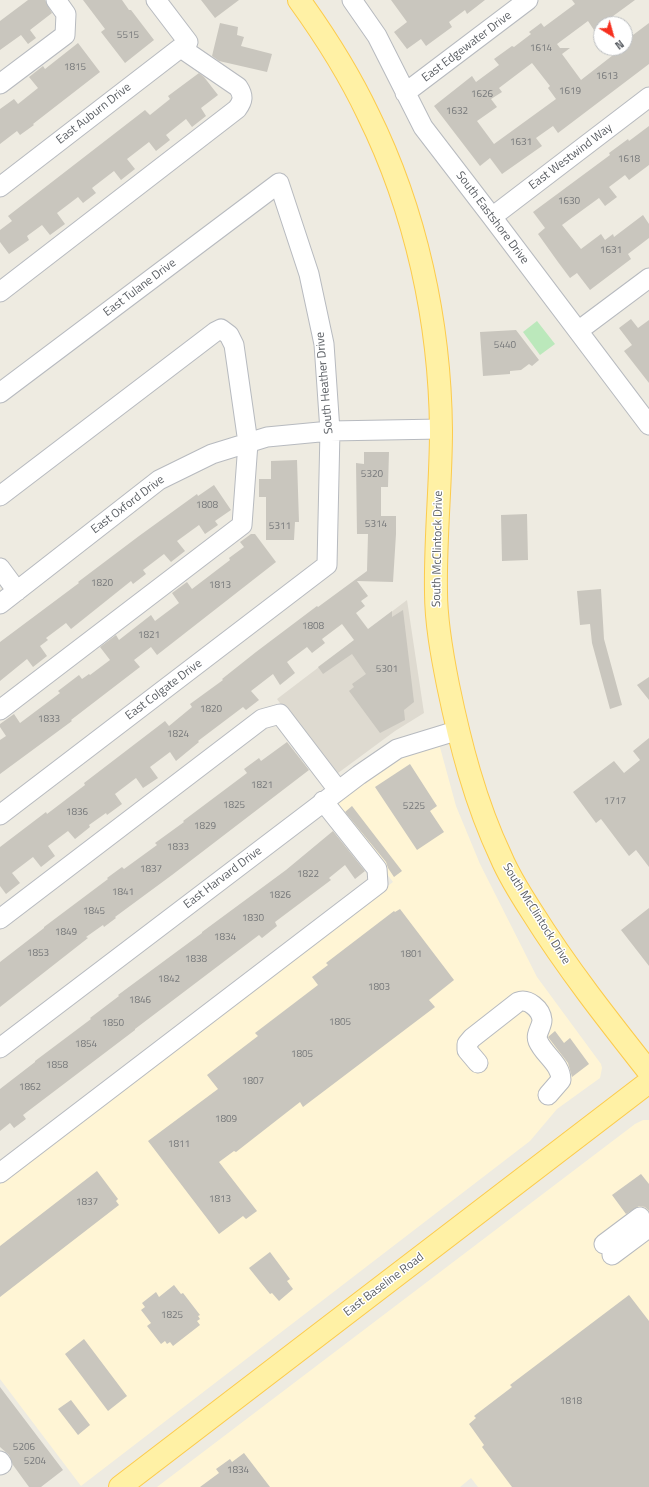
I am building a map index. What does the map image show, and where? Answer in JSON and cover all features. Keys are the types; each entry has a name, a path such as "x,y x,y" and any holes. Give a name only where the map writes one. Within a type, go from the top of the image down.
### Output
{"main road":[{"name":"South McClintock Drive","path":"299,0 335,52 359,95 381,142 402,196 417,250 431,318 441,429 436,594 439,627 448,683 470,775 483,814 502,860 523,898 554,947 649,1072"},
{"name":"East Baseline Road","path":"120,1487 649,1082"}],"street":[{"path":"0,84 65,35 66,14 56,0"},
{"path":"0,292 237,109 242,101 242,94 238,87 185,45 156,0"},
{"name":"South Eastshore Drive","path":"352,0 377,36 423,128 649,425"},
{"name":"East Edgewater Drive","path":"405,93 528,0"},
{"name":"East Auburn Drive","path":"0,187 185,45"},
{"name":"East Westwind Way","path":"492,217 649,97"},
{"name":"East Tulane Drive","path":"0,393 279,184"},
{"name":"South Heather Drive","path":"279,184 309,274 322,337 330,431 327,565"},
{"path":"578,331 649,278"},
{"path":"0,496 215,332 221,329 230,335 234,345 248,443 242,525 0,710"},
{"name":"East Oxford Drive","path":"0,604 160,480 212,454 267,437 330,431 441,429"},
{"name":"East Colgate Drive","path":"0,815 327,565"},
{"path":"0,568 17,591"},
{"path":"0,919 262,719 280,714 338,790"},
{"name":"East Harvard Drive","path":"0,1048 358,774 397,750 459,730"},
{"path":"0,1173 378,884 377,869 323,802"},
{"path":"478,1063 467,1050 467,1044 472,1038 518,1002 523,1000 530,1003 542,1018 542,1024 538,1033 538,1040 561,1073 561,1080 548,1095"},
{"path":"608,1249 644,1222"},
{"path":"0,1461 2,1464 0,1465"}],"shaded area":[{"path":"407,600 424,713 395,731 334,776 277,699"},
{"path":"438,740 456,806 480,864 537,977 601,1064 602,1068 600,1078 557,1109 530,1141 81,1486 0,1379 0,1184 393,882 333,802 407,753"},
{"path":"643,1120 649,1120 649,1487 478,1487 471,1478 460,1487 157,1487 635,1124"}],"green space":[{"path":"537,321 555,344 540,355 523,332"}],"building":[{"path":"28,0 45,0 52,13 30,30 36,38 28,44 21,35 0,50 0,21"},
{"path":"83,0 122,0 154,40 125,63 101,32 105,29"},
{"path":"201,0 239,0 215,18"},
{"path":"391,0 485,0 467,14 465,10 449,22 452,27 426,46 421,39 407,49 394,32 407,22"},
{"path":"572,0 635,0 613,16 593,16 593,28 588,21 557,44 560,48 570,48 562,54 581,80 612,56 633,56 633,35 649,23 649,64 558,133 553,126 536,138 542,146 502,174 490,158 480,166 434,106 472,76 476,82 499,65 494,59 512,46 514,47 531,34 529,32 541,23 544,27 575,4","holes":["532,63 550,86 548,88 556,99 494,144 477,121 497,107 491,99 502,92 499,88"]},
{"path":"220,23 238,27 237,35 244,37 241,46 272,54 267,72 219,61 212,56"},
{"path":"78,43 100,72 33,124 34,125 20,135 17,131 0,144 0,109 14,99 18,104 38,88 29,77 43,66 45,69"},
{"path":"199,73 218,95 201,108 206,116 192,127 186,119 166,135 170,140 156,151 149,142 127,159 135,169 121,180 114,171 92,188 96,193 83,203 78,197 57,213 65,224 50,235 42,225 27,236 29,240 9,254 0,242 0,230 12,221 8,216 145,110 150,115 170,99 168,96"},
{"path":"649,126 649,165 629,180 625,175 609,187 617,197 605,206 599,198 562,225 581,249 601,234 605,240 613,234 614,237 643,215 649,224 649,238 628,254 631,259 590,290 577,273 570,278 558,262 538,234 545,228 533,212 610,155 609,153 628,139 629,141"},
{"path":"631,319 638,328 649,320 649,383 624,351 632,345 619,328"},
{"path":"516,330 539,360 532,366 529,364 521,370 510,371 510,374 483,376 480,332"},
{"path":"364,452 389,452 388,487 381,487 381,516 396,516 396,534 393,582 357,581 368,596 361,601 365,606 356,613 368,629 392,611 392,617 403,610 414,702 404,710 405,720 380,733 349,691 354,687 352,684 366,674 352,654 323,674 318,667 354,640 342,624 322,639 325,643 312,653 307,647 287,662 295,673 280,685 273,674 251,691 259,700 246,710 243,707 198,741 199,742 176,761 170,752 150,767 158,778 143,788 136,778 115,794 122,804 107,815 106,813 89,825 90,827 75,839 68,831 48,846 55,856 41,867 33,857 12,873 20,883 6,894 0,886 0,847 85,785 84,783 165,721 169,726 192,707 190,704 223,680 222,679 256,652 317,606 318,607 367,571 368,534 357,534 356,463 364,464"},
{"path":"297,460 299,522 295,522 294,540 266,540 266,497 259,497 259,479 271,479 271,461"},
{"path":"214,485 231,510 215,521 218,525 205,534 199,525 177,541 185,551 171,562 164,554 143,570 146,574 133,584 131,581 71,629 66,623 46,638 48,640 40,646 47,656 33,667 27,659 0,681 0,642 139,536 197,494 198,496"},
{"path":"527,514 528,560 502,561 501,515"},
{"path":"251,534 255,534 276,562 157,655 151,647 134,660 140,667 71,720 72,721 0,774 0,740 6,736 0,727 0,724 14,714 20,723 60,693 58,691 79,675 82,679 110,660 100,647 116,635 119,640 151,615 155,621 179,603 172,593 187,582 192,589 230,560 229,558 244,547 240,542"},
{"path":"601,589 604,639 622,705 610,709 592,643 590,624 580,625 577,591"},
{"path":"649,677 649,700 637,685"},
{"path":"649,738 649,867 636,850 629,856 601,819 596,823 573,792 614,761 624,773 640,760 633,751"},
{"path":"287,742 309,770 115,917 116,918 104,927 103,925 86,937 88,938 0,1007 0,962 108,879 107,878 122,867 124,869 157,845 155,843 247,773 244,769 259,758 261,761"},
{"path":"410,764 437,806 430,811 444,832 417,850 375,787"},
{"path":"352,806 402,871 394,877 386,862 345,812"},
{"path":"333,831 365,871 355,879 345,865 329,878 331,880 275,922 277,926 262,938 259,935 135,1029 23,1115 26,1119 14,1128 10,1123 0,1131 0,1089 91,1019 90,1018 119,996 118,995 286,870"},
{"path":"649,908 649,966 621,930"},
{"path":"400,909 454,980 429,1000 435,1007 303,1107 300,1102 236,1152 234,1151 219,1162 257,1211 246,1219 243,1216 219,1234 148,1141 218,1089 207,1075 258,1036 255,1033 318,985 312,977 328,965 326,963 394,911 395,912"},
{"path":"555,1031 564,1043 570,1038 589,1064 572,1077 568,1063 548,1037"},
{"path":"97,1171 118,1199 116,1201 119,1205 0,1297 0,1246"},
{"path":"641,1174 649,1184 649,1211 645,1207 639,1206 626,1214 612,1195"},
{"path":"270,1252 290,1279 287,1281 293,1289 279,1301 272,1293 270,1294 249,1268"},
{"path":"174,1285 181,1294 183,1293 200,1315 198,1316 200,1319 197,1321 200,1325 173,1346 170,1342 167,1344 165,1341 161,1344 147,1326 151,1323 141,1310 145,1307 142,1303 156,1292 159,1297"},
{"path":"629,1295 649,1321 649,1487 512,1487 482,1447 484,1445 469,1424 476,1418 474,1416 512,1387 510,1385"},
{"path":"84,1339 127,1396 108,1411 65,1354"},
{"path":"0,1387 63,1470 41,1487 29,1487 13,1465 9,1455 0,1447"},
{"path":"71,1400 90,1425 78,1435 58,1409"},
{"path":"244,1453 270,1487 200,1487 219,1473 216,1469 230,1459 232,1462"}]}
